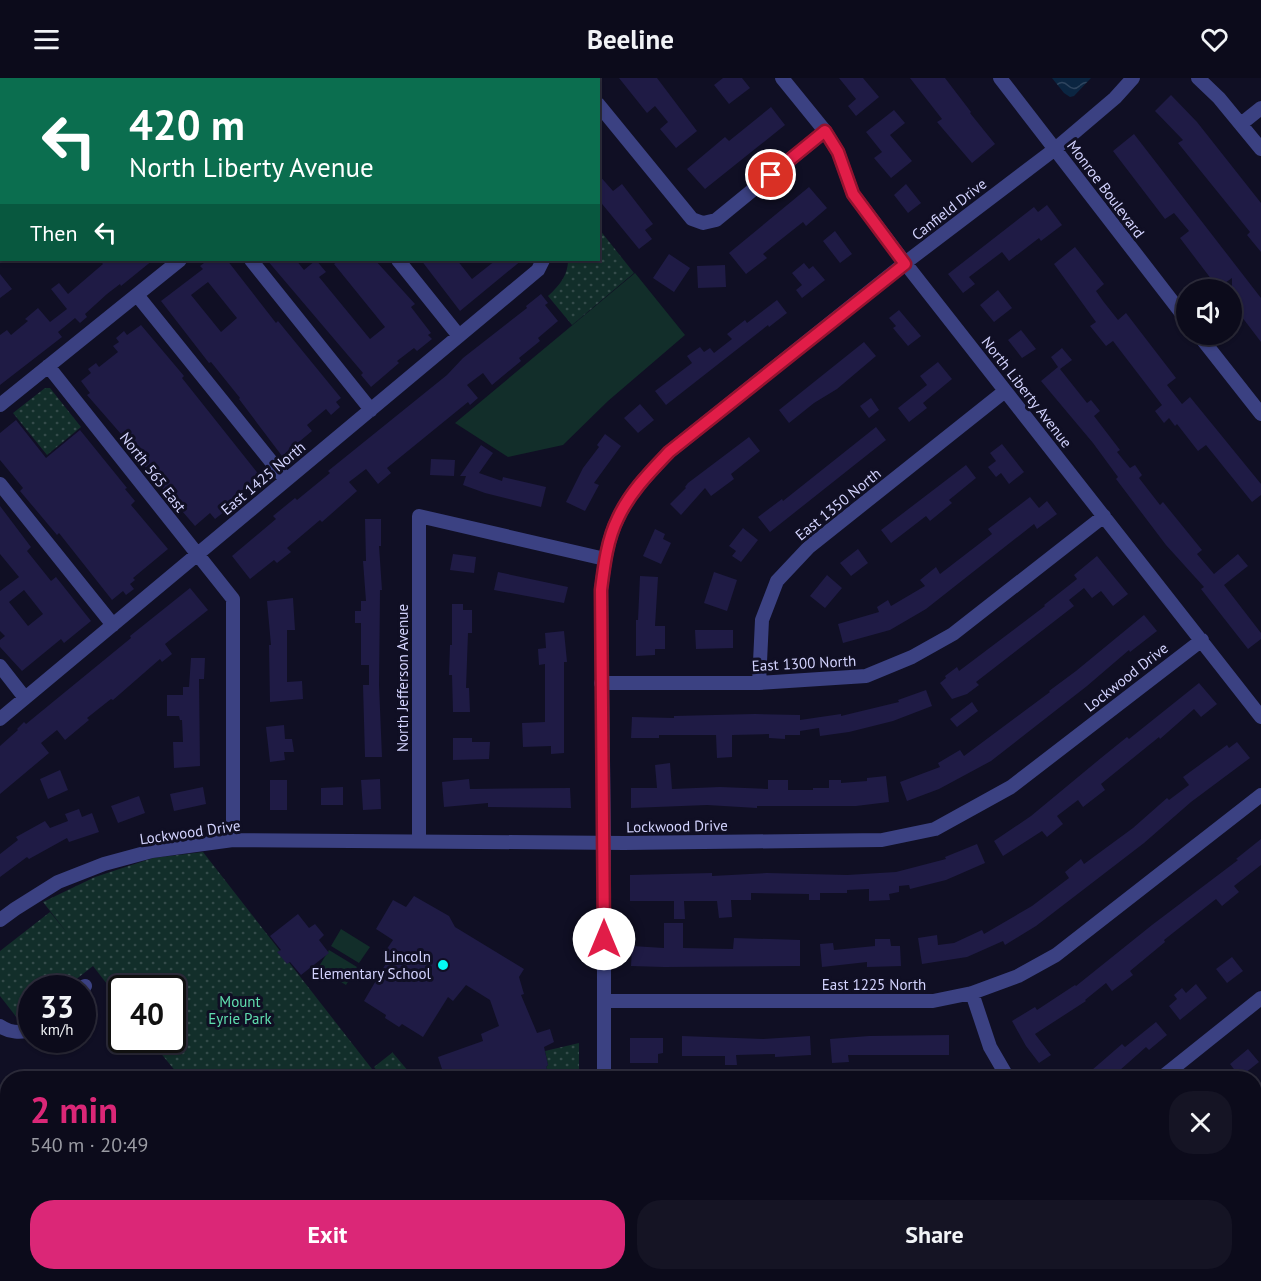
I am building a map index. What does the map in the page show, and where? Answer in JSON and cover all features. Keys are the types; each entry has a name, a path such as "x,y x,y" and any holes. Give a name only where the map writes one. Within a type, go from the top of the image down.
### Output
{"street":[{"name":"North Liberty Avenue","path":"782,78 825,131 838,152 853,194 905,264 1261,717"},
{"name":"Monroe Boulevard","path":"1000,78 1176,307"},
{"name":"Canfield Drive","path":"604,1071 601,590 605,559 618,518 637,487 669,452 905,264 1055,149 1115,98 1133,78"},
{"path":"1198,78 1219,98 1261,149"},
{"path":"600,106 692,219 703,223 716,220 825,131"},
{"path":"1241,124 1261,108"},
{"path":"0,405 179,261"},
{"path":"252,261 371,410"},
{"path":"399,261 459,336"},
{"name":"East 1425 North","path":"0,719 538,270 542,261"},
{"path":"136,295 286,480"},
{"path":"1207,345 1261,414"},
{"name":"North 565 East","path":"48,366 233,599 233,840"},
{"name":"East 1350 North","path":"759,683 762,620 777,581 809,547 1005,392"},
{"path":"0,484 113,625"},
{"name":"North Jefferson Avenue","path":"419,840 418,516 605,559"},
{"name":"East 1300 North","path":"601,683 759,683 866,676 912,657 953,634 1104,516"},
{"name":"Lockwood Drive","path":"0,920 58,882 104,864 152,851 233,840 604,843 882,840 935,829 1011,787 1202,640"},
{"path":"0,666 25,698"},
{"name":"East 1225 North","path":"604,1001 933,1001 972,993 1018,976 1056,955 1261,795"},
{"path":"972,993 990,1047 1004,1071"},
{"path":"1170,1071 1261,998"},
{"path":"0,1026 10,1031 18,1032"}],"green space":[{"path":"600,230 634,273 572,325 548,296 562,280 567,270 568,261 600,261"},
{"path":"635,273 685,335 608,401 563,445 508,457 455,423"},
{"path":"45,388 50,388 81,427 47,455 13,413"},
{"name":"Mount Eyrie Park","path":"203,852 374,1071 175,1071 161,1053 186,1053 186,975 108,975 108,985 93,966 82,975 18,975 18,1019 0,996 0,951 50,912 68,934 43,902 95,877 153,858"},
{"path":"341,929 370,947 359,963 331,946"},
{"path":"329,950 357,967 346,985 318,968"},
{"path":"579,1043 579,1071 548,1071 545,1051"},
{"path":"393,1052 408,1071 377,1071 374,1067"}],"water":[{"path":"1052,78 1091,78 1074,96 1070,97"}],"building":[{"path":"619,78 657,78 697,131 676,148 660,129 668,122 655,106 647,113"},
{"path":"723,78 742,78 750,88 729,104 714,85"},
{"path":"839,78 863,78 879,97 856,116 848,106 856,99"},
{"path":"910,78 945,78 995,144 972,163 937,122 942,119"},
{"path":"1171,95 1197,122 1261,203 1261,252 1247,235 1250,232 1178,143 1183,140 1155,111"},
{"path":"771,107 785,125 705,189 687,169 725,137 729,141"},
{"path":"894,110 905,123 890,135 912,161 891,178 874,158 882,152 866,132"},
{"path":"1134,134 1261,298 1261,342 1242,317 1242,279 1211,279 1180,238 1189,231 1174,213 1165,219 1113,151"},
{"path":"600,176 613,191 622,184 653,224 645,230 652,239 639,249 600,201"},
{"path":"906,184 921,203 908,213 894,195"},
{"path":"809,187 827,208 806,226 803,222 763,254 767,258 746,274 729,253"},
{"path":"1047,205 1062,225 1041,241 1039,238 1009,261 1002,252 969,277 975,284 963,293 948,274 1034,207 1038,212"},
{"path":"835,231 852,254 840,263 823,241"},
{"path":"1075,247 1104,284 1096,291 1103,301 1118,320 1126,313 1176,378 1167,385 1182,404 1190,397 1261,484 1261,495 1252,502 1206,445 1198,451 1177,424 1175,426 1169,418 1164,423 1155,411 1162,405 1113,341 1106,346 1090,326 1096,322 1054,264"},
{"path":"669,254 690,268 674,292 653,278"},
{"path":"100,261 152,261 121,286 120,284 107,294 85,314 87,317 80,323 75,318 58,332 62,337 0,385 0,335 7,330 11,335 28,321 25,319 38,308 50,322 67,309 51,289 59,283 68,294 103,264"},
{"path":"207,261 228,261 276,323 278,321 341,398 336,402 340,407 331,415 326,409 307,425 312,431 282,456 240,398 211,362 209,363 161,301 203,269 200,266","holes":["208,282 237,318 221,332 191,295"]},
{"path":"268,261 297,261 304,270 317,261 326,272 319,277 370,339 385,327 334,264 338,261 376,261 415,304 411,307 431,333 428,335 432,339 417,351 414,348 397,361 399,363 371,387 361,375 363,373"},
{"path":"422,261 458,261 472,279 495,261 521,261 460,311"},
{"path":"804,263 809,269 813,266 825,280 802,298 796,290 802,285 792,273"},
{"path":"725,265 726,287 698,288 697,266"},
{"path":"0,274 12,289 0,298"},
{"path":"998,290 1012,308 994,322 980,305"},
{"path":"541,294 548,303 545,305 558,321 538,338 540,341 519,358 521,361 492,385 483,373 467,385 478,398 470,405 468,402 387,468 391,473 378,484 366,469 349,482 357,491 322,522 320,520 287,548 291,552 277,563 274,560 250,579 232,556 276,519 273,516 330,473 328,471 447,375 463,358 527,308 526,306"},
{"path":"777,300 787,313 769,327 768,325 666,405 655,391 692,363 687,356 700,347 704,352 710,348 714,353 732,339 727,334 745,320 747,323"},
{"path":"899,310 921,336 908,346 893,328 896,326 889,318"},
{"path":"141,325 184,376 182,378 260,476 256,479 259,483 251,490 248,486 220,508 224,512 215,519 210,513 195,526 87,395 90,393 81,381 91,373 88,369 96,363 99,367 118,352 113,346 119,342 116,338 124,331 127,335"},
{"path":"1021,330 1036,349 1022,358 1008,340"},
{"path":"864,342 876,356 837,389 814,403 789,423 779,410"},
{"path":"1062,348 1072,360 1060,369 1087,403 1091,400 1100,411 1094,416 1120,450 1117,452 1130,468 1135,465 1142,475 1139,478 1160,505 1163,502 1202,550 1197,554 1214,574 1238,554 1248,566 1224,585 1261,633 1261,639 1248,649 1201,589 1204,587 1166,545 1116,479 1118,477 1093,443 1041,381 1058,367 1051,357"},
{"path":"938,362 952,379 923,403 927,408 909,422 898,408 927,385 920,376"},
{"path":"871,398 879,410 869,418 860,406"},
{"path":"640,404 654,420 638,433 624,418"},
{"path":"16,420 46,458 80,430 127,488 125,489 135,501 131,505 168,549 133,578 135,580 130,584 134,589 126,595 123,591 112,600 59,533 57,535 20,491 23,488 0,460 0,433"},
{"path":"876,427 886,440 770,532 758,517 782,499 783,501"},
{"path":"605,434 621,446 594,483 599,485 585,511 566,502 583,468 599,447 597,445"},
{"path":"749,437 760,451 731,474 734,479 711,496 705,488 681,515 670,504 688,483"},
{"path":"1002,444 1024,472 1009,484 1001,473 996,477 988,467 996,461 990,453"},
{"path":"481,445 493,453 479,473 502,481 503,477 546,487 541,507 463,485 466,476 460,476"},
{"path":"431,459 455,460 454,476 430,475"},
{"path":"966,465 976,478 949,500 952,503 930,521 926,516 891,543 881,530"},
{"path":"1030,497 1039,508 1047,501 1057,514 1037,529 1034,524 926,609 890,630 843,643 838,624 879,612 877,607 888,600 891,606 925,586 920,580 936,567 940,574 992,534 988,529"},
{"path":"0,506 31,547 27,551 51,581 56,577 91,621 64,643 61,639 22,671 0,647 0,640 5,636 0,631 0,591 19,577 0,554","holes":["24,590 43,614 28,626 9,602"]},
{"path":"365,519 381,519 381,546 379,546 382,590 380,590 379,685 382,757 365,757 363,685 369,685 369,665 361,665 361,623 355,623 355,611 361,611 361,601 366,601 363,561 366,561"},
{"path":"743,528 758,540 741,562 732,556 736,551 729,546"},
{"path":"655,529 665,534 663,539 671,543 661,564 643,556"},
{"path":"858,549 868,563 851,576 840,563"},
{"path":"453,554 476,557 474,573 450,570"},
{"path":"1097,556 1128,594 1113,606 1101,591 1092,598 1084,588 1069,600 1074,606 976,682 979,685 967,694 952,699 940,683 946,678 945,676 957,667 959,671 1045,606 1077,579 1074,575"},
{"path":"498,572 568,587 564,603 494,590"},
{"path":"714,572 737,580 727,611 704,603"},
{"path":"827,575 842,588 825,608 810,596"},
{"path":"640,576 658,577 655,626 665,626 665,649 655,649 655,655 636,656"},
{"path":"190,588 208,610 165,644 172,654 162,662 160,659 113,700 111,699 87,718 89,720 65,740 57,730 41,743 49,753 0,794 0,746 24,722 26,724"},
{"path":"293,598 295,630 287,630 287,682 302,681 303,699 270,702 269,645 271,645 267,601"},
{"path":"452,604 463,604 463,610 472,610 472,633 468,633 466,688 469,688 470,712 453,712 452,675 449,675"},
{"path":"1144,615 1157,631 1130,652 1129,650 1087,686 991,761 939,789 907,801 900,782 940,767 938,763 960,750 964,756 1050,692"},
{"path":"695,630 733,630 733,648 696,649"},
{"path":"564,631 567,662 564,662 564,753 551,754 551,746 523,747 522,723 545,722 545,664 539,665 538,649 546,648 545,633"},
{"path":"191,658 205,658 204,679 199,679 200,766 174,768 173,742 183,742 182,720 179,716 167,716 167,695 183,695 183,687 189,687"},
{"path":"1199,683 1217,704 1201,717 1194,709 1160,739 1159,737 1101,784 1105,790 1083,807 1078,800 1057,816 1063,824 1047,837 1042,831 1003,856 994,841 1031,816 1127,737 1129,739"},
{"path":"926,690 932,706 893,721 849,732 820,736 819,728 800,731 800,735 785,735 785,739 769,738 769,734 732,735 732,757 717,758 716,735 659,735 659,738 631,738 632,717 674,718 674,716 755,714 800,715 800,720 841,714 841,716 899,702 898,700"},
{"path":"972,702 978,711 957,727 950,719"},
{"path":"284,725 285,739 292,739 294,752 284,752 285,760 270,762 266,727"},
{"path":"453,738 472,738 472,742 490,742 489,759 453,760"},
{"path":"1237,742 1250,758 1191,802 1144,843 1036,926 1005,945 1003,941 967,957 922,964 918,938 937,935 938,945 954,943 982,930 984,934 1032,906 1069,878 1065,872 1081,859 1084,864 1133,828 1167,798 1169,800 1189,785 1183,777 1227,745 1229,748"},
{"path":"670,763 672,789 720,787 768,789 768,780 788,780 788,790 813,790 813,788 829,788 829,780 841,780 841,783 867,781 867,778 886,776 889,802 856,806 757,806 757,808 707,805 631,808 631,788 657,788 655,765"},
{"path":"60,770 68,790 48,799 40,779"},
{"path":"380,779 381,809 363,810 361,780"},
{"path":"469,779 470,789 570,788 571,808 488,807 488,803 444,807 442,782"},
{"path":"270,780 287,780 287,810 270,810"},
{"path":"203,787 206,804 174,811 170,794"},
{"path":"343,787 343,805 321,805 321,788"},
{"path":"139,796 145,813 118,823 111,806"},
{"path":"79,809 82,817 92,813 99,832 69,842 67,838 29,859 27,857 0,877 0,854 18,840 16,837 45,821 50,828 68,821 65,814"},
{"path":"1261,839 1261,865 1234,886 1239,892 1222,906 1216,899 1164,940 1165,942 1130,971 1133,975 1112,991 1106,983 1086,1001 1035,1034 1051,1055 1039,1063 1012,1021 1035,1007 1037,1010 1076,986 1238,860 1236,859"},
{"path":"977,844 985,863 946,880 910,889 909,885 899,886 899,892 889,894 890,900 869,901 869,889 847,890 847,893 820,893 820,900 809,900 809,894 751,893 751,900 731,900 732,917 719,918 717,901 684,901 685,919 674,919 674,901 630,901 630,875 712,873 712,876 767,873 847,875 896,872 946,859 945,857"},
{"path":"414,896 449,916 455,927 524,969 519,977 524,994 521,995 537,1033 550,1029 554,1042 544,1047 548,1071 443,1071 438,1057 483,1041 481,1034 499,1026 490,1000 466,985 453,1001 448,997 423,1037 402,1024 399,1027 385,1018 386,1015 364,1001 388,960 382,956 393,940 376,929 393,900 406,907"},
{"path":"298,914 309,928 315,924 324,935 319,940 329,953 301,975 277,952 281,950 270,936"},
{"path":"664,923 683,923 683,948 733,949 734,938 800,940 800,966 631,966 632,946 664,948"},
{"path":"875,939 890,939 891,946 900,946 901,966 867,967 867,962 822,967 820,944 833,943 834,950 875,946"},
{"path":"1232,957 1243,971 1227,983 1216,969"},
{"path":"1196,984 1207,998 1180,1020 1169,1006 1177,999 1174,995 1182,988 1186,993"},
{"path":"1156,1022 1167,1035 1149,1050 1146,1047 1119,1071 1092,1070 1122,1044 1125,1047"},
{"path":"949,1035 949,1055 848,1055 849,1062 832,1063 830,1039"},
{"path":"682,1036 763,1039 810,1036 811,1055 775,1057 775,1054 736,1055 737,1065 725,1065 725,1056 682,1056"},
{"path":"630,1038 663,1038 663,1053 658,1054 658,1063 630,1063"},
{"path":"1248,1049 1259,1062 1248,1071 1235,1071 1230,1064"}],"place":[{"name":"Lincoln Elementary School","path":"443,965"}],"route":[{"path":"604,939 601,590 605,559 618,518 637,487 669,452 905,264 853,194 838,152 825,131 771,175"}]}
